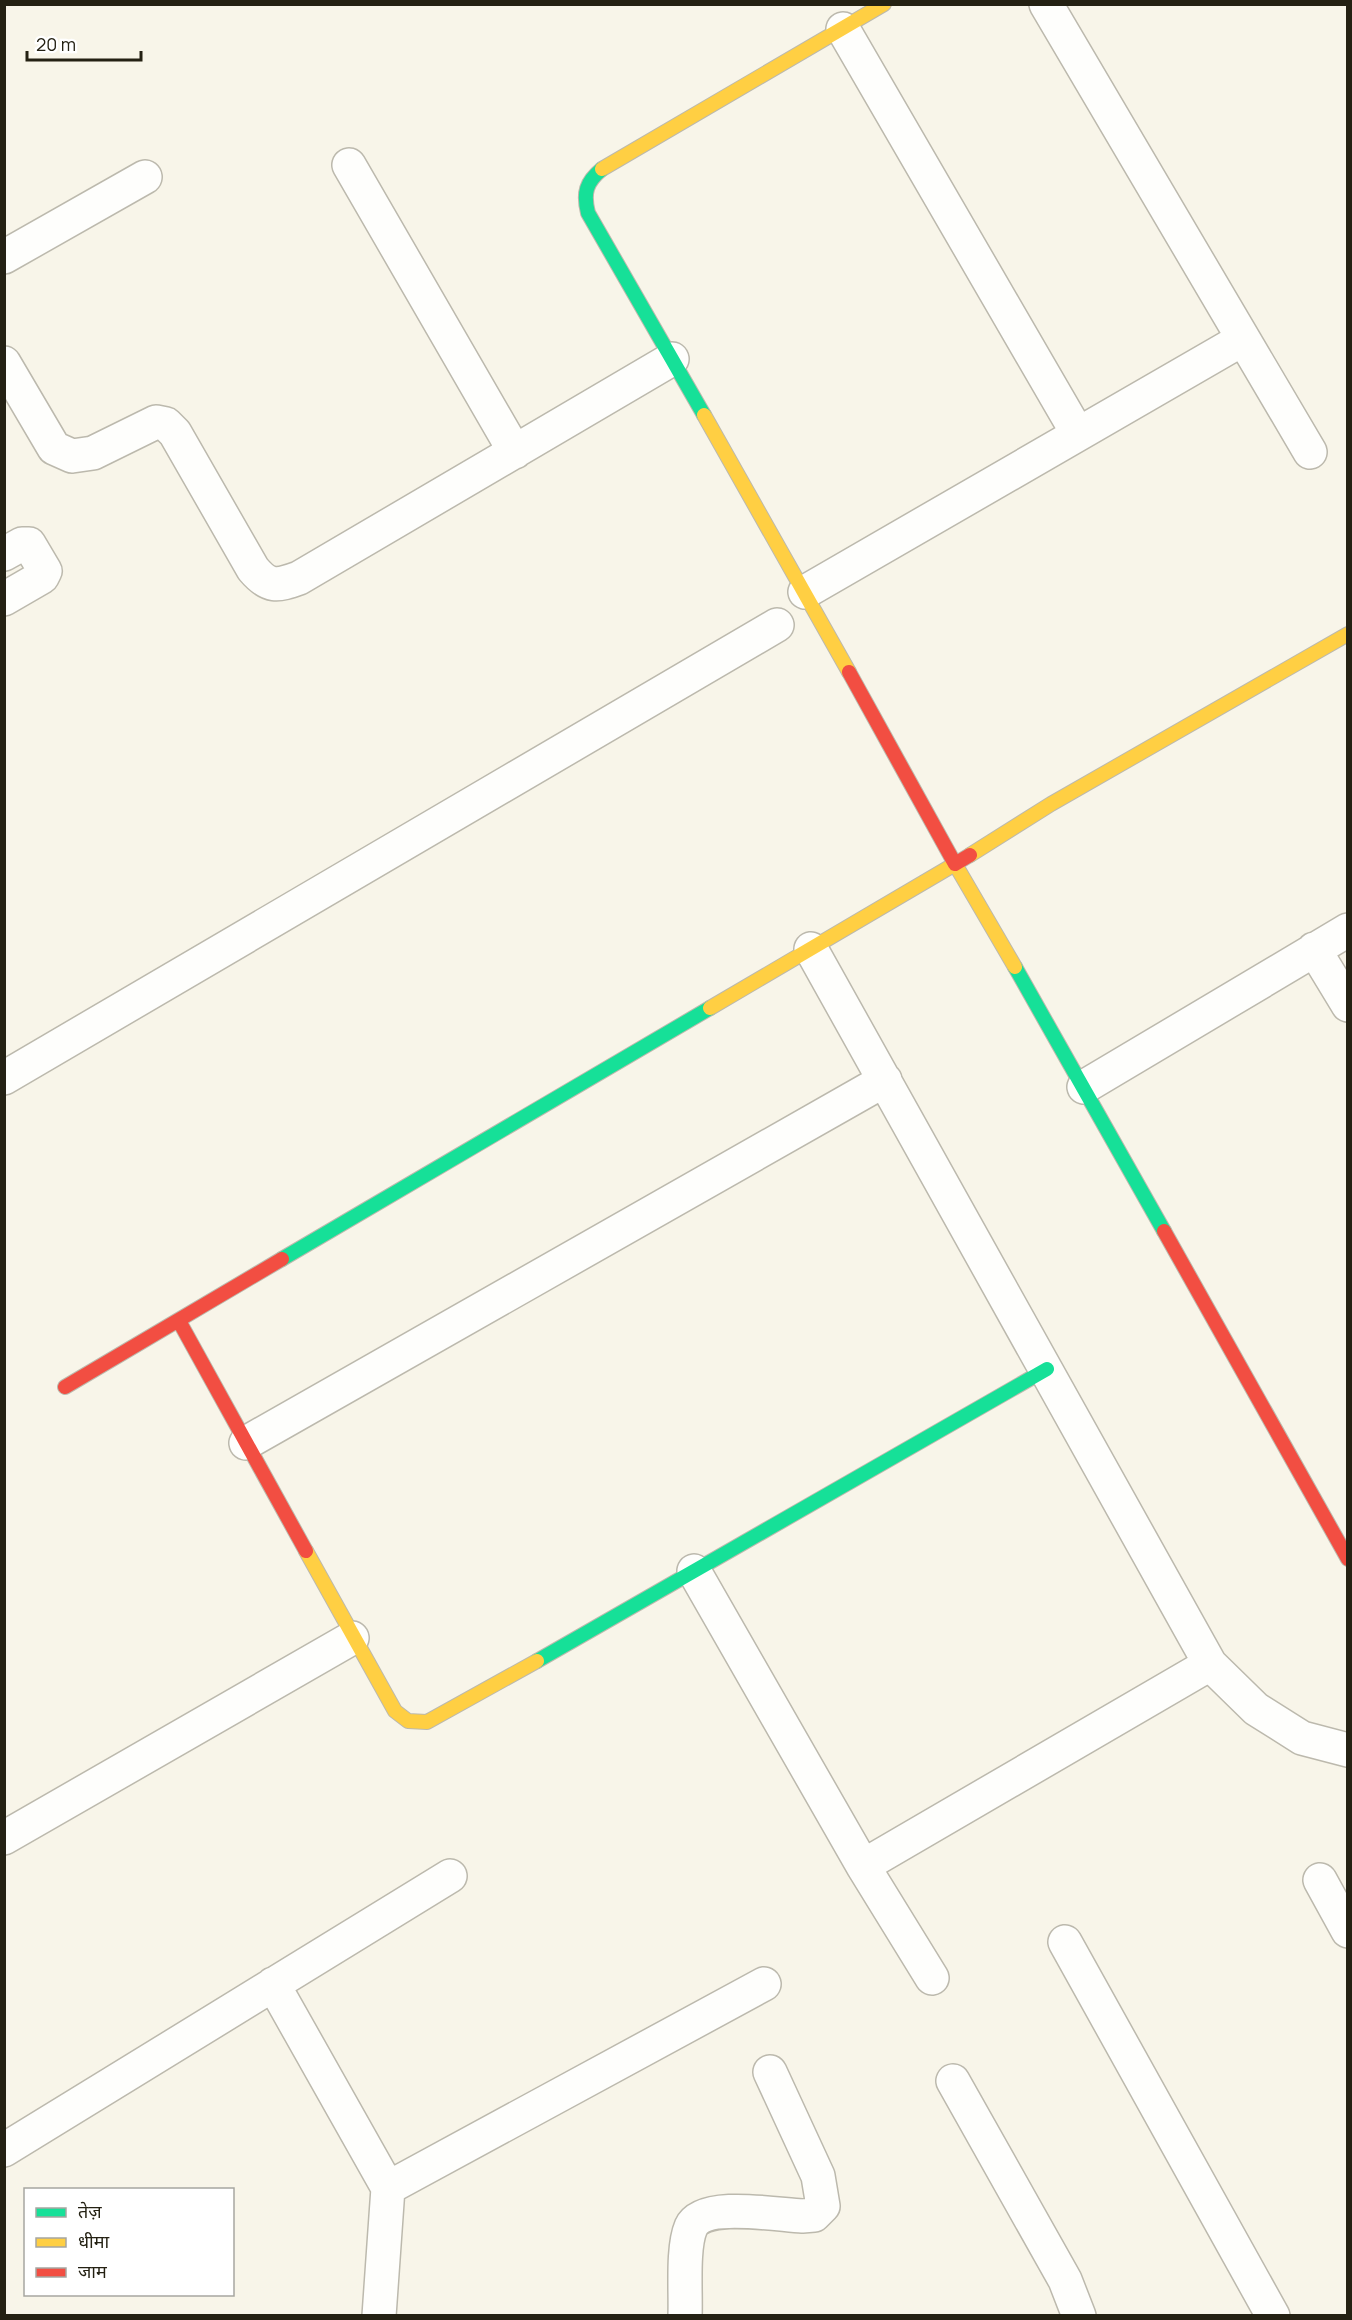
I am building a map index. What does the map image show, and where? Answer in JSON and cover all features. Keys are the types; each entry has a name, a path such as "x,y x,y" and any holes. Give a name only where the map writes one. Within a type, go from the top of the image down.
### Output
{"street":[{"path":"884,4 605,166 590,179 583,196 588,213 806,592 955,864 1084,1087 1347,1559"},
{"path":"1046,4 1310,452"},
{"path":"843,29 1078,434"},
{"path":"350,165 515,452"},
{"path":"4,257 145,177"},
{"path":"806,592 1243,339"},
{"path":"4,363 54,448 72,456 93,453 156,422 166,424 175,434 253,569 264,582 280,585 299,578 672,360"},
{"path":"4,554 22,544 29,544 45,572 42,577 4,599"},
{"path":"4,1078 777,626"},
{"path":"65,1387 955,864 1051,804 1347,634"},
{"path":"1084,1087 1347,930"},
{"path":"811,949 1210,1664 1256,1709 1302,1738 1347,1750"},
{"path":"1314,949 1347,1005"},
{"path":"246,1443 885,1080"},
{"path":"179,1321 352,1638 395,1711 408,1721 427,1722 1047,1370"},
{"path":"694,1571 863,1866 932,1978"},
{"path":"4,1838 352,1638"},
{"path":"863,1866 1210,1664"},
{"path":"4,2150 450,1876"},
{"path":"1320,1880 1347,1931"},
{"path":"1065,1942 1273,2316"},
{"path":"273,1984 388,2188 379,2316"},
{"path":"388,2188 764,1984"},
{"path":"685,2316 688,2240 692,2225 704,2214 721,2211 802,2216 814,2215 823,2206 818,2176 770,2072"},
{"path":"953,2081 1065,2280 1079,2316"}],"traffic: fast":[{"path":"602,169 587,188 588,213 704,415"},
{"path":"1015,967 1164,1231"},
{"path":"282,1259 710,1008"},
{"path":"537,1661 1047,1369"}],"traffic: slow":[{"path":"602,169 884,4"},
{"path":"704,415 849,672"},
{"path":"970,855 1051,804 1348,634"},
{"path":"710,1008 955,864 1015,967"},
{"path":"306,1551 395,1711 408,1721 427,1722 537,1661"}],"traffic: jam":[{"path":"849,672 955,864 970,855"},
{"path":"1164,1231 1348,1559"},
{"path":"65,1387 282,1259"},
{"path":"179,1321 306,1551"}]}
